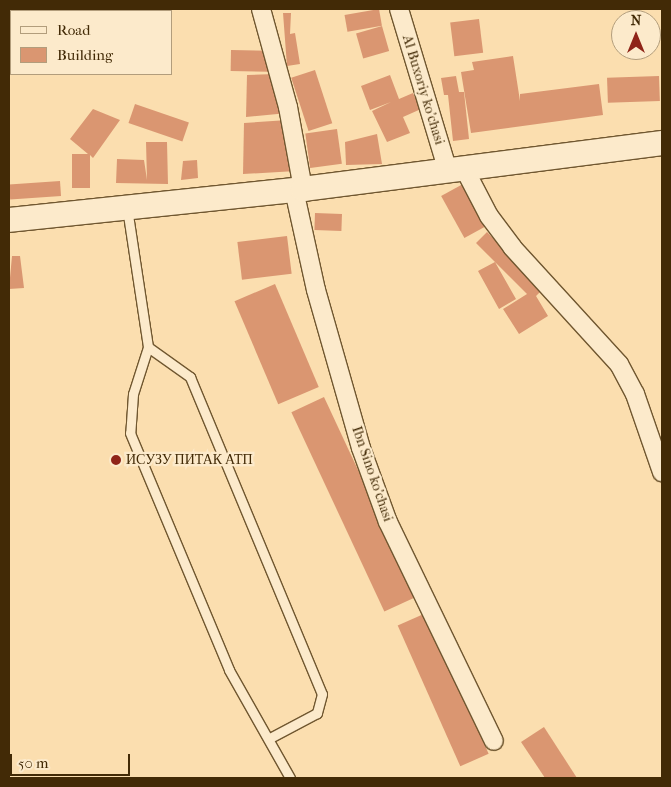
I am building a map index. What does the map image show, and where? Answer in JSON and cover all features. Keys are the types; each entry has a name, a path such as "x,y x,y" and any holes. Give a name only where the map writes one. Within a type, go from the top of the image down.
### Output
{"street":[{"name":"Ibn Sino ko'chasi","path":"261,9 288,107 299,190 316,290 365,457 388,522 494,741"},
{"name":"Al Buxoriy ko'chasi","path":"399,9 456,170 512,247 619,364 657,438 662,472"},
{"path":"9,220 299,190 662,143"}],"lane":[{"path":"127,208 148,347 133,394 130,433 229,670 290,778"},
{"path":"148,347 190,377 322,694 317,713 268,739"}],"building":[{"path":"88,9 129,9 108,10"},
{"path":"379,9 382,26 347,32 345,15"},
{"path":"283,13 291,13 290,34 295,33 300,64 287,66"},
{"path":"479,19 483,53 454,56 450,23"},
{"path":"382,26 389,51 363,58 356,33"},
{"path":"231,50 271,51 271,72 231,71"},
{"path":"513,56 520,101 520,94 599,84 603,115 471,133 461,72 474,70 472,62"},
{"path":"315,70 332,123 309,131 291,78"},
{"path":"275,74 288,113 246,117 247,75"},
{"path":"390,75 399,99 413,93 421,109 403,117 410,133 387,142 372,111 391,102 370,110 361,86"},
{"path":"456,76 459,92 464,92 469,139 453,141 448,95 444,95 441,78"},
{"path":"659,76 660,101 608,103 607,78"},
{"path":"135,104 189,123 182,141 128,123"},
{"path":"93,109 120,120 93,158 90,155 90,188 72,188 72,154 88,154 70,139"},
{"path":"288,120 296,171 243,174 244,123"},
{"path":"337,129 342,164 310,168 305,133"},
{"path":"377,134 382,164 346,165 345,142"},
{"path":"146,142 167,142 168,184 116,183 117,159 144,160 147,180"},
{"path":"197,160 198,178 181,180 183,161"},
{"path":"60,181 61,196 10,200 9,185"},
{"path":"463,184 486,226 464,238 441,196"},
{"path":"315,213 342,214 341,231 314,230"},
{"path":"487,232 543,289 536,296 548,316 519,334 503,309 527,294 476,243"},
{"path":"287,236 292,274 242,280 237,242"},
{"path":"12,256 20,256 24,288 9,289"},
{"path":"495,262 516,299 499,309 478,271"},
{"path":"275,284 319,387 278,404 234,301"},
{"path":"324,397 417,596 384,612 291,412"},
{"path":"426,613 489,754 460,766 398,626"},
{"path":"544,727 577,778 545,778 521,742"}],"place":[{"name":"ИСУЗУ ПИТАК АТП","path":"116,460"}]}
